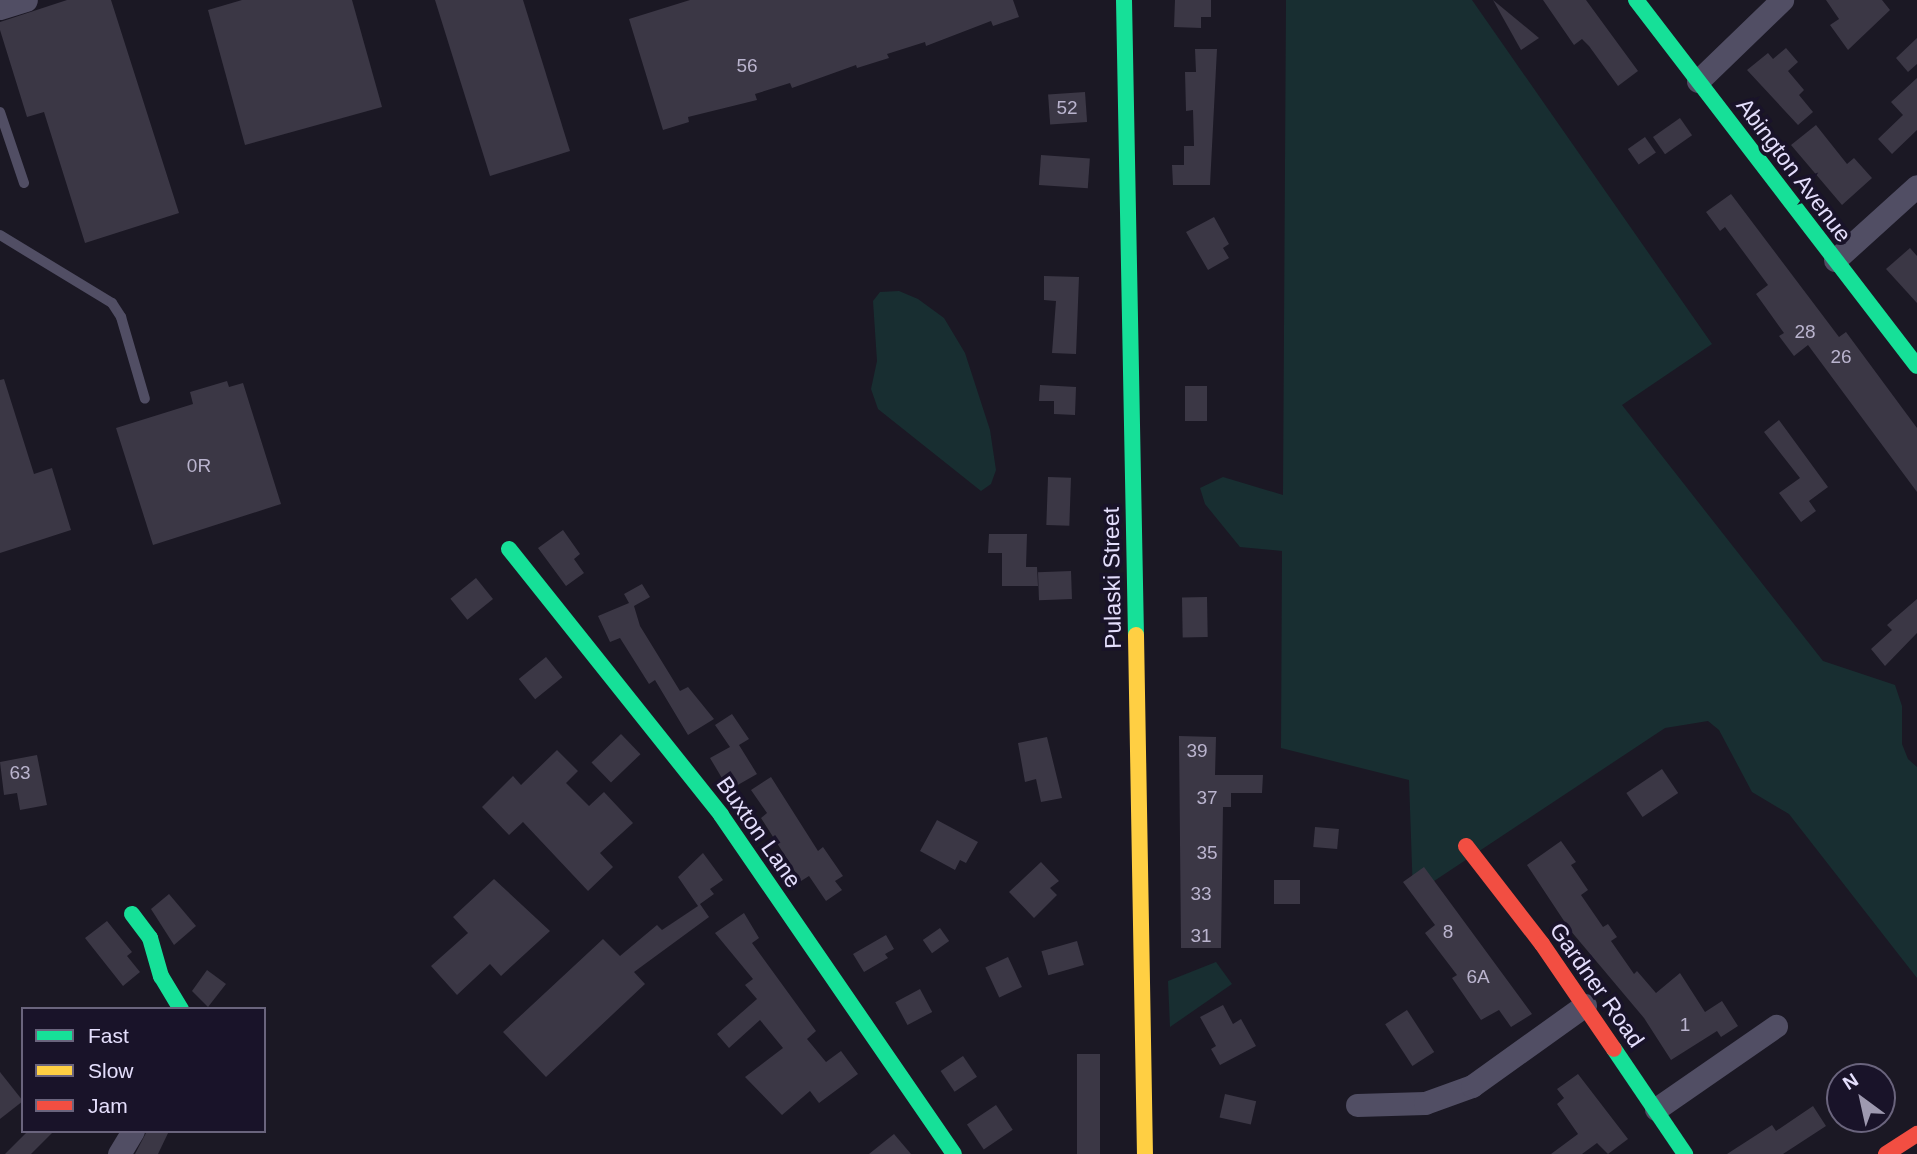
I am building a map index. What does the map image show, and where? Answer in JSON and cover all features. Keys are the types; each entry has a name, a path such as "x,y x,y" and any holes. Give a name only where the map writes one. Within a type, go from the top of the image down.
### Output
{"main road":[{"name":"Pulaski Street","path":"1124,0 1145,1154"},
{"name":"Abington Avenue","path":"1636,0 1917,366"},
{"name":"Buxton Lane","path":"509,549 721,815 954,1154"},
{"name":"Gardner Road","path":"1466,846 1585,1005 1685,1154"},
{"path":"132,914 150,938 161,976 180,1007"},
{"path":"1886,1154 1917,1134"}],"street":[{"path":"0,8 26,0"},
{"path":"1698,81 1782,0"},
{"path":"1835,260 1917,186"},
{"path":"1357,1105 1426,1103 1472,1086 1585,1005"},
{"path":"1656,1109 1776,1026"},
{"path":"119,1154 132,1133"}],"lane":[{"path":"0,112 24,183"},
{"path":"0,235 112,303 121,317 145,399"}],"green space":[{"path":"1286,0 1472,0 1712,344 1622,405 1823,661 1895,685 1902,706 1902,744 1908,759 1917,767 1917,978 1789,814 1752,792 1719,730 1708,721 1665,728 1413,895 1409,780 1281,748 1282,551 1240,547 1205,504 1200,488 1223,477 1283,495"},
{"path":"899,291 918,299 944,318 965,353 990,430 996,470 991,484 981,491 878,409 871,389 877,361 873,301 880,292"},
{"path":"1216,962 1232,984 1170,1027 1168,981"}],"building":[{"path":"67,0 111,0 179,213 85,243 44,112 27,117 0,30 0,22"},
{"path":"242,0 352,0 382,107 245,145 208,10"},
{"path":"435,0 523,0 570,151 490,176"},
{"path":"690,0 1013,0 1019,17 993,26 991,21 926,46 925,42 887,54 889,58 857,68 856,65 792,88 790,83 755,94 757,100 688,117 689,122 663,130 629,19"},
{"path":"1175,0 1211,0 1211,17 1201,17 1201,28 1174,27"},
{"path":"1493,0 1539,38 1521,50"},
{"path":"1543,0 1586,0 1638,71 1618,86 1582,39 1574,45"},
{"path":"1826,0 1882,0 1890,10 1848,50 1830,25 1839,19"},
{"path":"1917,38 1917,64 1908,72 1896,58"},
{"path":"1786,48 1798,62 1788,71 1804,90 1799,95 1813,112 1798,125 1747,70 1768,53 1773,59"},
{"path":"1195,49 1217,49 1210,185 1173,185 1172,165 1184,165 1184,146 1194,146 1193,110 1186,111 1185,72 1196,72"},
{"path":"1917,78 1917,130 1892,154 1878,139 1903,115 1891,102"},
{"path":"1085,92 1087,122 1050,125 1048,95"},
{"path":"1680,118 1692,135 1665,154 1653,137"},
{"path":"1816,125 1847,164 1854,158 1872,178 1842,205 1791,145"},
{"path":"1645,137 1656,153 1639,165 1628,149"},
{"path":"1041,155 1090,158 1088,188 1039,185"},
{"path":"1731,194 1839,337 1846,332 1917,428 1917,492 1808,345 1794,356 1779,336 1784,333 1756,294 1768,285 1725,227 1720,231 1706,212"},
{"path":"1214,217 1229,244 1223,248 1229,258 1208,270 1186,232"},
{"path":"1910,248 1917,256 1917,303 1886,269"},
{"path":"1044,276 1079,277 1076,354 1052,353 1056,301 1044,300"},
{"path":"4,379 34,474 52,468 71,530 0,553 0,380"},
{"path":"227,381 229,387 243,383 281,504 153,545 116,428 193,404 190,392"},
{"path":"1040,385 1076,387 1075,415 1054,414 1054,401 1039,401"},
{"path":"1185,386 1207,386 1207,421 1185,421"},
{"path":"1779,420 1828,487 1809,501 1816,511 1801,522 1779,493 1800,478 1764,432"},
{"path":"1048,477 1071,478 1069,526 1046,525"},
{"path":"563,530 580,554 574,559 584,573 566,586 538,548"},
{"path":"989,534 1027,534 1026,567 1037,567 1038,586 1002,586 1002,553 988,553"},
{"path":"1071,571 1072,599 1039,600 1038,572"},
{"path":"476,578 493,599 467,620 450,599"},
{"path":"642,584 650,597 634,606 640,626 680,691 688,687 714,719 688,735 655,680 649,684 620,638 610,642 598,616 629,603 624,594"},
{"path":"1182,597 1207,597 1208,637 1183,637"},
{"path":"1917,599 1917,633 1885,666 1871,649 1892,630 1887,625"},
{"path":"546,657 562,677 535,699 519,679"},
{"path":"732,714 749,739 739,745 757,774 729,790 710,758 730,747 715,725"},
{"path":"621,734 640,754 611,783 592,762"},
{"path":"1179,736 1216,737 1215,775 1263,775 1262,793 1231,793 1231,807 1223,807 1221,948 1181,948"},
{"path":"1047,737 1062,798 1041,802 1036,779 1025,782 1018,743"},
{"path":"557,750 578,771 566,783 589,806 604,792 633,823 600,853 613,867 588,891 523,822 509,835 482,807 513,776 521,785"},
{"path":"37,755 47,805 20,810 17,793 4,795 0,762"},
{"path":"1662,769 1678,793 1643,817 1626,793"},
{"path":"771,777 818,851 823,847 843,876 835,881 842,890 826,901 809,876 801,881 761,818 767,813 751,790"},
{"path":"937,820 978,842 966,863 960,860 955,870 920,851"},
{"path":"1315,827 1339,829 1337,849 1313,847"},
{"path":"1561,841 1576,862 1571,865 1588,890 1581,895 1603,927 1608,924 1617,937 1611,941 1634,974 1637,971 1656,993 1680,973 1705,1012 1722,1001 1738,1026 1721,1037 1717,1031 1671,1060 1644,1018 1570,930 1527,865"},
{"path":"703,853 723,880 710,889 714,894 700,904 709,917 634,972 645,984 546,1077 503,1032 603,939 620,956 657,925 662,930 698,906 678,877"},
{"path":"1041,862 1059,881 1050,888 1057,895 1034,918 1009,892"},
{"path":"1424,867 1532,1014 1511,1027 1499,1010 1481,1020 1452,978 1457,975 1425,933 1435,925 1403,882"},
{"path":"494,879 550,931 501,976 490,964 457,995 431,966 468,933 453,917"},
{"path":"1274,880 1300,880 1300,904 1274,904"},
{"path":"169,894 196,926 174,945 151,909"},
{"path":"744,913 759,938 752,943 816,1031 807,1039 826,1062 841,1051 858,1074 819,1103 810,1091 782,1115 745,1077 783,1048 760,1020 729,1048 717,1034 757,999 745,985 753,979 715,933"},
{"path":"107,921 132,952 127,956 140,972 123,986 85,938"},
{"path":"940,928 949,941 932,953 923,940"},
{"path":"886,935 894,949 885,954 888,958 864,972 853,954"},
{"path":"1077,941 1084,965 1048,975 1041,951"},
{"path":"1008,957 1022,987 999,997 985,968"},
{"path":"207,970 226,984 208,1007 192,991"},
{"path":"920,989 932,1012 907,1025 895,1002"},
{"path":"1223,1005 1233,1024 1241,1019 1256,1046 1220,1065 1211,1049 1216,1046 1200,1017"},
{"path":"1407,1010 1434,1052 1412,1066 1385,1024"},
{"path":"1077,1054 1100,1054 1100,1154 1077,1154"},
{"path":"963,1056 977,1077 955,1092 941,1071"},
{"path":"0,1072 21,1098 21,1103 0,1119"},
{"path":"1578,1074 1628,1139 1608,1154 1597,1143 1582,1154 1551,1154 1578,1134 1557,1104 1564,1098 1557,1089"},
{"path":"1225,1094 1256,1101 1251,1125 1220,1117"},
{"path":"996,1105 1013,1130 984,1149 967,1125"},
{"path":"1813,1106 1826,1126 1783,1154 1727,1154 1772,1125 1776,1131"},
{"path":"26,1133 52,1133 31,1154 5,1154"},
{"path":"146,1133 168,1133 158,1154 135,1154"},
{"path":"894,1134 911,1154 869,1154"}],"traffic: fast":[{"path":"1124,0 1136,635"},
{"path":"1636,0 1917,366"},
{"path":"509,549 721,815 954,1154"},
{"path":"132,914 150,938 161,976 180,1007"},
{"path":"1614,1049 1685,1154"}],"traffic: slow":[{"path":"1136,635 1145,1154"}],"traffic: jam":[{"path":"1466,846 1542,944 1614,1049"},
{"path":"1886,1154 1917,1134"}]}
